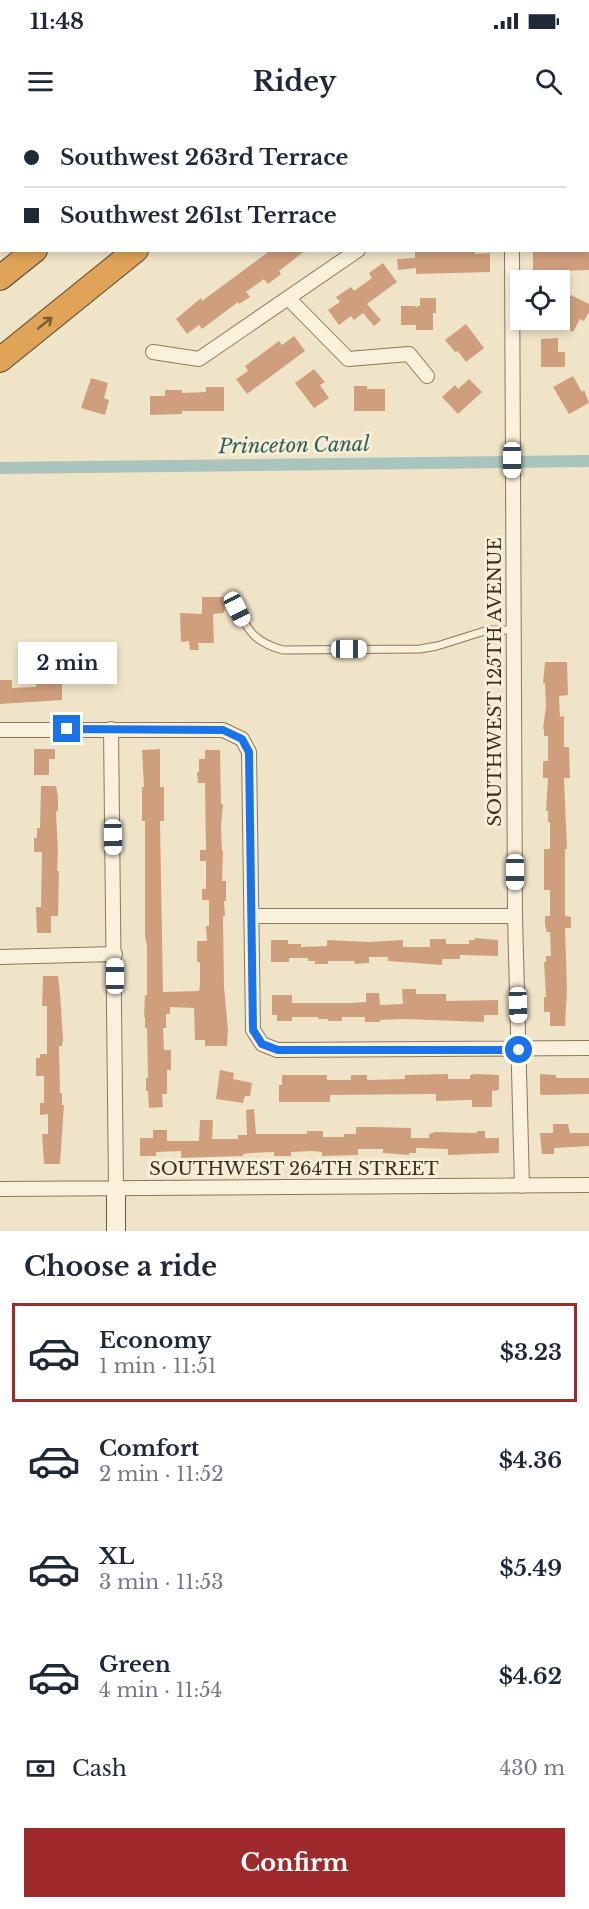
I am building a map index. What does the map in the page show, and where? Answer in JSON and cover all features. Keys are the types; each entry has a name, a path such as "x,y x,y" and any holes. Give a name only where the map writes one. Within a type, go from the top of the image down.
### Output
{"highway":[{"path":"0,278 32,252"},
{"path":"0,360 134,252"}],"street":[{"path":"153,352 200,358 355,252"},
{"name":"SOUTHWEST 125TH AVENUE","path":"512,252 515,916 522,1186"},
{"path":"289,299 348,359 409,354 428,376"},
{"path":"111,729 116,1231"},
{"path":"0,730 223,730 242,739 249,752 253,1030 262,1044 278,1050 589,1048"},
{"path":"252,916 515,916"},
{"path":"0,957 115,954"},
{"name":"SOUTHWEST 264TH STREET","path":"0,1189 589,1185"}],"lane":[{"path":"237,609 247,629 265,645 283,650 420,649 488,630 513,630"}],"building":[{"path":"268,252 303,252 279,271 281,274 268,284 264,279 246,292 250,297 239,304 238,302 202,329 199,325 187,334 176,319 201,298 202,301"},
{"path":"415,252 490,253 490,272 416,274 416,268 398,270 397,259 415,258"},
{"path":"533,252 589,252 589,270 533,270"},
{"path":"383,263 397,282 367,304 381,320 374,326 363,313 354,320 351,316 339,325 328,310 340,302 336,297 351,287 354,291 372,278 369,273"},
{"path":"571,295 589,304 589,312 584,321 580,319 573,332 569,330"},
{"path":"420,298 436,298 433,330 416,330 416,325 401,325 401,306 417,308 420,306"},
{"path":"466,324 484,348 466,362 458,351 455,352 445,340"},
{"path":"294,336 305,351 247,394 236,379 248,371 245,366 279,341 282,345"},
{"path":"558,338 558,352 565,352 565,367 541,367 541,339"},
{"path":"314,369 325,382 320,385 329,398 314,408 295,383"},
{"path":"573,376 582,392 584,390 589,403 569,414 553,387"},
{"path":"91,378 108,383 104,398 109,400 105,415 81,408"},
{"path":"469,379 482,392 458,414 442,397 455,385 458,389"},
{"path":"354,386 385,389 385,411 354,411"},
{"path":"206,387 224,387 224,411 182,411 182,414 150,415 150,396 165,396 165,390 182,390 182,393 206,392"},
{"path":"202,597 224,597 225,610 223,613 213,614 214,643 198,643 199,650 190,650 189,641 181,642 180,613 202,614"},
{"path":"545,662 567,662 568,695 559,696 560,717 564,716 564,747 569,747 570,778 564,778 567,849 565,849 565,916 571,917 571,928 565,928 567,990 565,1026 550,1026 550,1012 544,1012 544,997 546,997 544,962 546,962 546,956 551,956 550,932 547,932 545,925 545,916 550,916 550,890 544,890 544,849 550,849 550,822 548,822 548,811 546,811 548,778 543,778 543,761 548,761 548,736 544,736 543,729 546,706 545,683 543,683"},
{"path":"62,676 62,700 0,704 0,680 12,680 12,688 36,687 36,677"},
{"path":"34,749 55,749 55,759 49,759 49,775 34,775"},
{"path":"160,749 160,787 164,787 164,821 160,821 163,992 199,991 200,962 197,962 197,941 207,941 209,900 202,900 202,889 206,889 206,861 200,861 200,850 206,850 205,783 198,783 197,772 199,772 199,759 205,759 205,750 220,750 221,804 223,804 222,881 226,881 225,916 223,916 224,987 228,1030 227,1046 205,1046 205,1040 195,1040 194,1008 170,1007 170,1014 166,1014 166,1028 163,1028 164,1050 171,1050 171,1070 167,1070 167,1094 162,1094 163,1107 149,1108 148,1091 146,1091 147,1028 145,1028 144,1017 145,995 147,995 147,946 145,936 145,821 142,821 142,787 144,787 142,750"},
{"path":"41,786 56,786 58,797 56,812 57,871 59,871 58,916 51,916 51,933 37,933 36,907 41,907 42,852 34,852 34,838 37,838 37,828 40,828"},
{"path":"475,938 498,940 498,956 460,955 460,959 442,959 442,965 388,961 388,957 369,957 369,963 355,964 354,961 328,961 328,964 315,964 315,961 308,961 308,958 289,958 289,962 271,962 271,940 288,940 288,944 301,944 301,947 327,946 327,940 369,942 403,940 403,947 430,947 430,939 446,939 446,944 469,944 469,940 475,940"},
{"path":"43,976 58,976 60,993 63,1039 62,1046 59,1046 60,1093 62,1093 62,1105 64,1105 60,1164 44,1164 42,1134 48,1134 48,1114 40,1115 40,1103 44,1103 44,1076 36,1076 36,1058 40,1058 40,1054 47,1054 47,1006 42,1006"},
{"path":"402,989 416,989 416,994 446,994 446,1001 498,1000 498,1015 484,1015 484,1022 404,1019 365,1022 365,1017 342,1017 342,1021 328,1021 328,1019 318,1019 318,1017 292,1017 292,1021 277,1021 277,1015 272,1015 272,995 292,995 292,1003 351,1003 366,1002 366,993 379,993 380,1005 403,1004"},
{"path":"220,1070 234,1073 233,1079 252,1083 250,1096 245,1096 243,1103 216,1099"},
{"path":"448,1074 448,1079 470,1079 470,1075 476,1074 499,1075 499,1090 492,1091 492,1107 472,1107 472,1100 436,1101 436,1094 330,1095 330,1102 279,1102 279,1085 282,1085 282,1075 327,1075 327,1080 351,1080 351,1075 367,1075 367,1080 405,1079 405,1075"},
{"path":"540,1074 556,1075 556,1078 589,1078 589,1094 542,1095 540,1094"},
{"path":"254,1109 256,1134 307,1134 307,1131 323,1131 323,1137 344,1137 344,1134 356,1134 356,1127 372,1127 411,1128 411,1138 429,1138 429,1134 435,1132 477,1133 477,1131 485,1131 485,1138 499,1138 499,1153 448,1155 448,1149 416,1148 416,1153 409,1153 409,1155 383,1153 383,1149 358,1149 358,1155 322,1156 322,1152 312,1151 291,1152 291,1156 274,1156 274,1152 243,1154 243,1156 181,1158 181,1151 156,1152 156,1156 140,1156 140,1138 153,1138 153,1130 167,1130 167,1141 199,1141 200,1120 213,1120 212,1139 238,1139 238,1135 247,1135 246,1110"},
{"path":"553,1124 568,1124 570,1133 589,1133 589,1146 554,1148 554,1154 542,1154 540,1133 553,1133"}],"waterway":[{"name":"Princeton Canal","path":"0,468 589,461"}],"route":[{"path":"67,729 223,730 242,739 249,752 253,1030 262,1044 278,1050 519,1050"}]}
